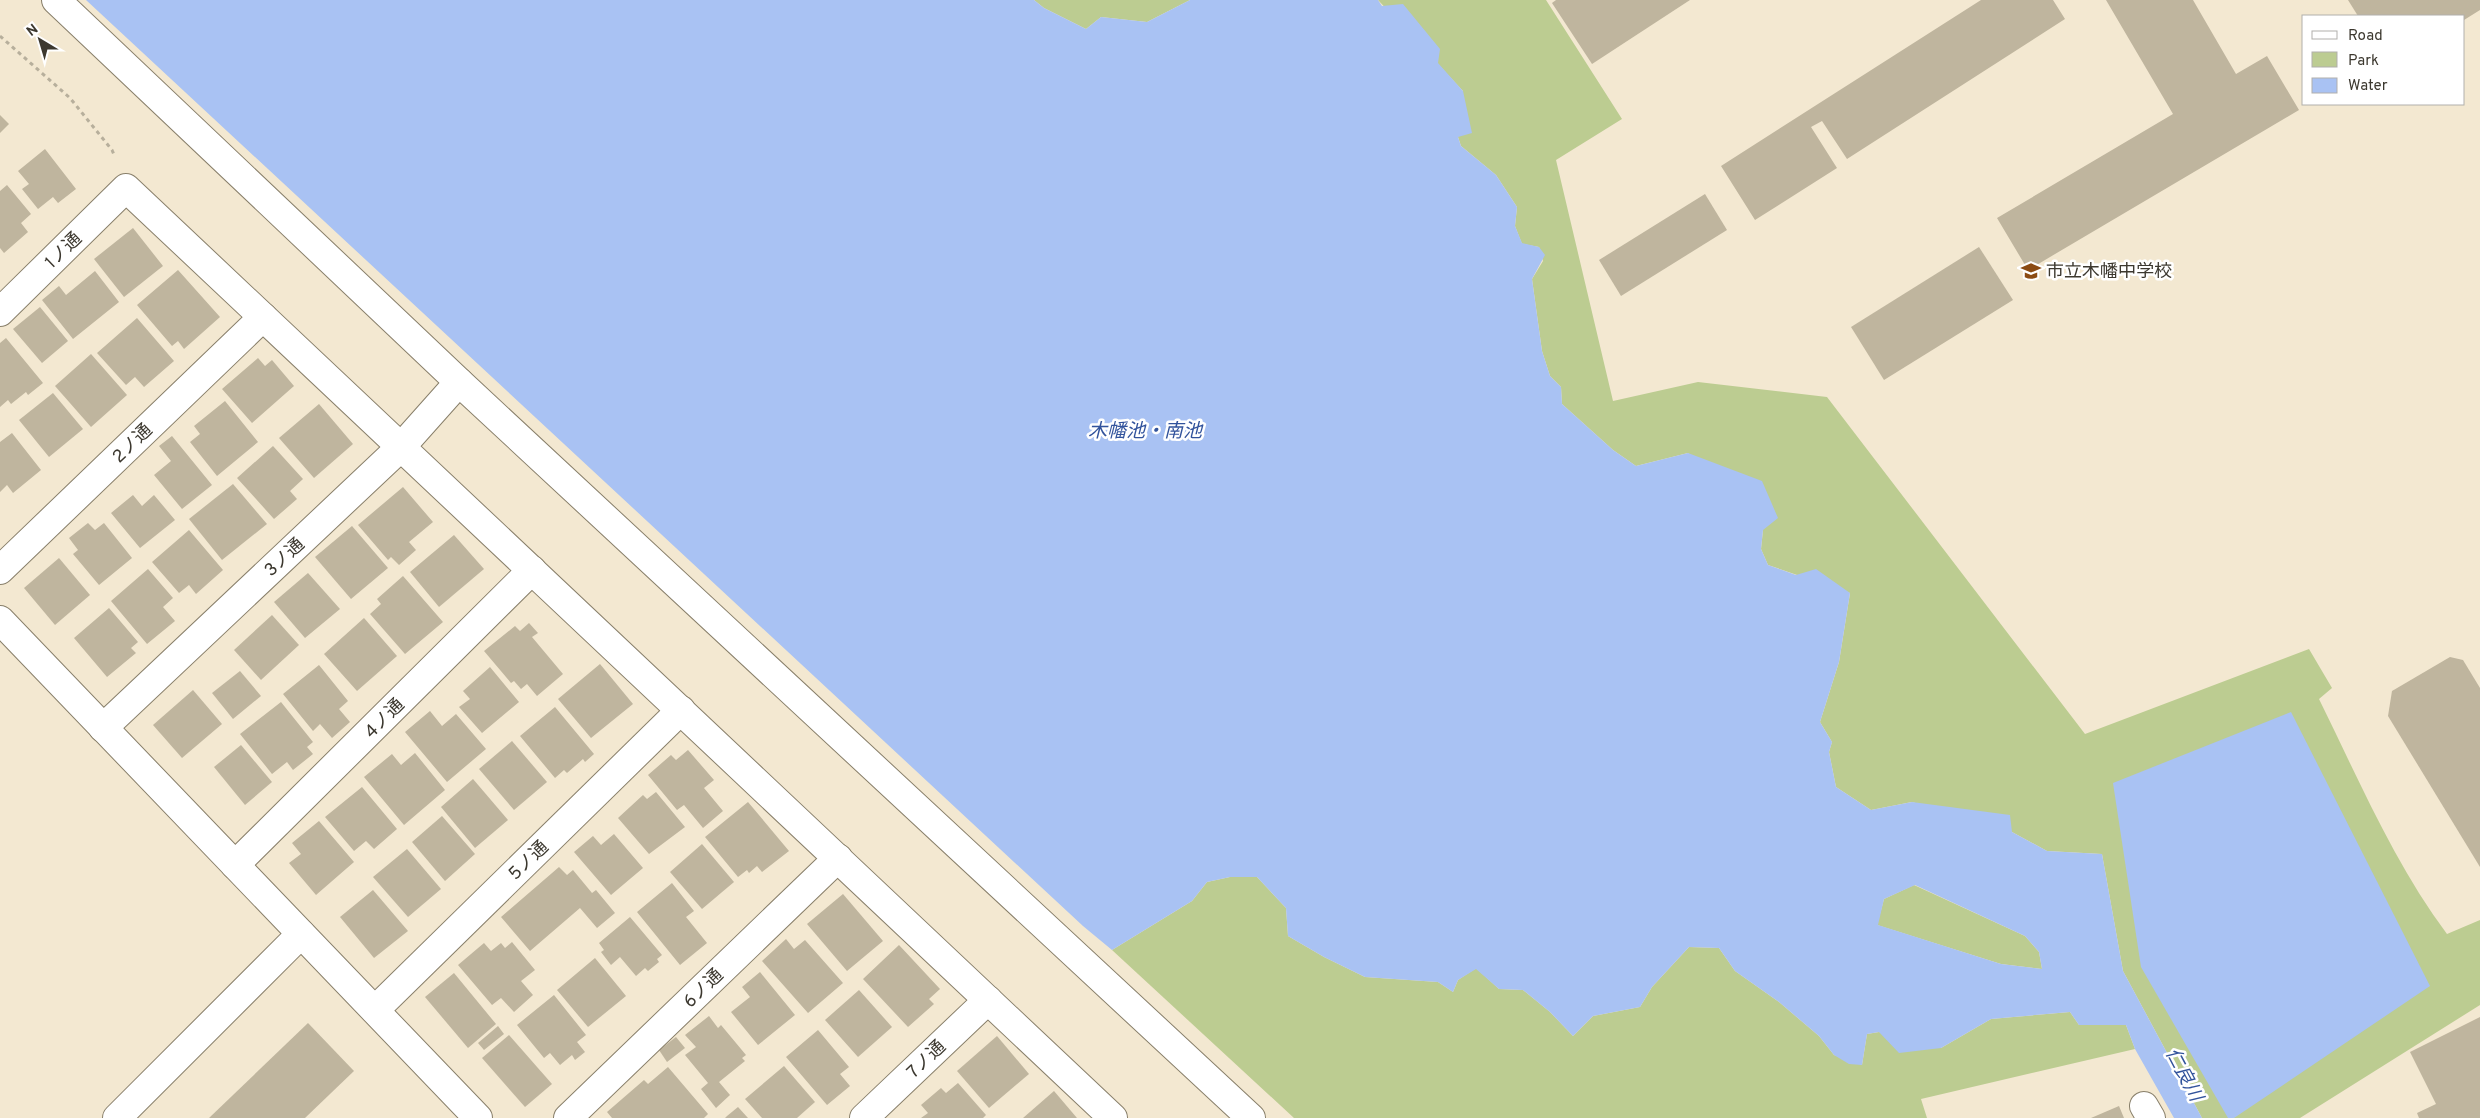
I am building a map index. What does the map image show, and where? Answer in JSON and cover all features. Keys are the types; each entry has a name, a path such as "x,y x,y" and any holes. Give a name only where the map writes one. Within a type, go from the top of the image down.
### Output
{"street":[{"path":"56,0 459,382 1251,1118"},
{"path":"126,188 1113,1118"},
{"name":"1ノ通","path":"0,312 126,188"},
{"name":"2ノ通","path":"0,570 263,317"},
{"name":"3ノ通","path":"103,728 402,446 459,382"},
{"name":"4ノ通","path":"235,865 532,570"},
{"path":"0,620 478,1118"},
{"name":"5ノ通","path":"375,1010 681,710"},
{"name":"6ノ通","path":"568,1118 838,858"},
{"path":"117,1118 301,934"},
{"name":"7ノ通","path":"864,1118 988,1000"}],"path":[{"path":"0,36 70,98 112,150 126,188"}],"green space":[{"path":"1034,0 1190,0 1147,22 1101,17 1086,29 1044,8"},
{"path":"1378,0 1546,0 1622,119 1556,160 1613,401 1698,382 1827,397 2085,734 2309,649 2332,688 2319,699 2393,849 2428,907 2447,934 2480,920 2480,1005 2300,1118 2202,1118 2123,971 2102,854 2047,851 2012,832 1912,802 1871,810 1836,787 1829,752 1832,742 1820,722 1839,662 1850,593 1768,565 1761,549 1763,530 1688,453 1636,466 1613,450 1562,404 1561,387 1550,376 1542,351 1532,279 1543,261 1539,247 1522,244 1515,226 1517,207 1496,175 1461,146 1458,137 1463,91"},
{"path":"1230,877 1257,877 1286,908 1288,936 1324,957 1365,977 1438,982 1453,992 1458,980 1476,968 1499,989 1523,990 1550,1012 1573,1036 1593,1016 1640,1007 1652,987 1689,947 1719,948 1735,971 1779,1002 1819,1036 1834,1055 1862,1065 1867,1034 1879,1032 1941,1048 1991,1019 2070,1012 2079,1025 2126,1025 2135,1049 1921,1099 1927,1118 1294,1118 1112,950 1192,901 1207,882"},
{"path":"1914,885 2025,936 2039,952 2042,969 2001,964 1877,925 1884,899"}],"water":[{"name":"木幡池・南池","path":"86,0 1034,0 1044,8 1086,29 1101,17 1147,22 1190,0 1378,0 1382,6 1403,4 1440,49 1438,63 1463,91 1472,133 1458,137 1461,146 1496,175 1517,207 1515,226 1522,243 1539,247 1545,255 1532,279 1542,351 1550,376 1561,387 1562,404 1613,450 1636,466 1688,453 1762,481 1778,518 1763,530 1761,549 1768,565 1796,575 1816,569 1850,593 1839,662 1820,722 1832,742 1829,752 1836,787 1871,810 1912,802 2010,815 2012,832 2047,851 2102,854 2123,971 2202,1118 2174,1118 2135,1049 2126,1025 2079,1025 2070,1012 1991,1019 1941,1048 1899,1053 1879,1032 1867,1034 1862,1065 1849,1064 1834,1055 1819,1036 1779,1002 1735,971 1719,948 1689,947 1652,987 1640,1007 1593,1016 1573,1036 1550,1012 1523,990 1499,989 1476,969 1458,980 1453,992 1438,982 1365,977 1324,957 1288,936 1286,908 1257,877 1230,877 1207,882 1192,901 1112,950 1083,926","holes":["1915,885 2025,936 2039,952 2042,969 2001,964 1878,925 1884,899"]},
{"path":"2291,712 2430,986 2234,1118 2228,1118 2141,967 2113,783"}],"building":[{"path":"1556,0 1690,0 1592,64 1552,3"},
{"path":"1981,0 2053,0 2065,19 1847,159 1822,121 1811,127 1837,168 1755,220 1721,166"},
{"path":"2106,0 2193,0 2236,74 2267,56 2299,110 2028,270 1997,218 2173,114"},
{"path":"2348,0 2480,0 2480,10 2465,19 2465,15 2357,15"},
{"path":"0,115 9,124 0,133"},
{"path":"45,149 76,189 58,203 53,197 38,209 22,189 29,184 18,171"},
{"path":"7,185 31,214 21,223 28,232 4,253 0,248 0,191"},
{"path":"1705,194 1727,230 1621,296 1599,260"},
{"path":"133,228 163,266 124,297 94,259"},
{"path":"1979,247 2013,300 1884,380 1851,327"},
{"path":"178,270 220,317 184,349 178,341 172,346 137,305"},
{"path":"95,271 119,302 73,339 42,300 59,286 66,295"},
{"path":"40,307 68,341 42,363 13,329"},
{"path":"137,318 174,361 144,387 135,377 126,385 97,353"},
{"path":"6,338 43,383 28,395 26,392 11,404 8,400 0,407 0,343"},
{"path":"91,354 127,395 91,427 55,386"},
{"path":"258,358 265,366 272,360 294,386 252,423 222,389"},
{"path":"53,393 83,429 49,457 19,420"},
{"path":"225,401 258,442 217,476 190,442 200,434 194,426"},
{"path":"319,404 353,444 314,478 279,438"},
{"path":"12,433 41,470 13,493 7,485 0,492 0,442"},
{"path":"172,436 212,485 182,509 154,475 171,461 159,446"},
{"path":"273,446 303,479 290,491 297,499 274,519 237,478"},
{"path":"233,484 267,524 222,560 189,519"},
{"path":"403,487 433,522 409,542 416,550 399,565 391,557 388,560 358,525"},
{"path":"133,495 142,506 154,495 175,520 140,548 111,513"},
{"path":"88,523 95,530 104,523 132,558 99,585 73,554 78,550 69,538"},
{"path":"352,526 388,568 351,599 315,557"},
{"path":"189,530 223,570 196,594 189,585 179,593 152,562"},
{"path":"454,535 484,569 439,607 410,572"},
{"path":"59,558 90,595 55,625 24,588"},
{"path":"148,569 173,598 163,607 175,621 147,644 111,601"},
{"path":"308,573 340,609 305,638 274,602"},
{"path":"403,576 443,622 405,654 370,614 381,604 377,599"},
{"path":"109,608 138,642 131,648 136,653 107,677 74,638"},
{"path":"272,615 299,645 261,680 234,650"},
{"path":"364,618 397,656 357,691 324,654"},
{"path":"529,623 538,633 532,637 563,674 537,696 527,684 521,689 514,681 511,683 484,651 515,626 520,631"},
{"path":"2450,657 2463,660 2480,688 2480,867 2388,716 2392,691"},
{"path":"600,664 633,704 591,738 558,699"},
{"path":"319,665 348,701 339,709 350,722 332,738 320,724 313,731 283,694"},
{"path":"490,667 519,702 482,733 459,707 470,699 463,691"},
{"path":"240,671 261,696 233,719 212,693"},
{"path":"193,690 222,724 182,758 153,725"},
{"path":"281,702 313,742 307,747 313,754 293,770 287,762 272,774 240,734"},
{"path":"555,707 594,754 585,762 583,759 567,773 564,770 555,778 520,736"},
{"path":"430,711 442,726 456,714 486,749 447,782 405,732"},
{"path":"512,741 547,782 514,810 479,769"},
{"path":"241,745 272,782 245,805 214,767"},
{"path":"688,750 714,780 704,788 723,811 703,828 684,805 677,810 648,775 671,755 676,760"},
{"path":"415,753 445,790 404,825 364,777 392,754 401,765"},
{"path":"473,779 508,820 475,848 441,807"},
{"path":"362,787 397,829 374,849 366,841 354,851 325,817"},
{"path":"656,792 685,827 649,854 618,818 643,795 647,799"},
{"path":"748,802 789,851 762,872 757,866 749,873 747,870 738,877 705,837"},
{"path":"442,816 475,854 445,881 412,842"},
{"path":"319,821 354,862 316,895 289,863 301,854 292,843"},
{"path":"614,834 643,868 611,895 574,852 593,836 601,845"},
{"path":"702,844 734,882 702,909 670,872"},
{"path":"407,849 441,889 408,917 373,877"},
{"path":"559,867 567,875 573,870 592,893 596,890 615,913 597,928 580,908 530,951 501,917"},
{"path":"672,883 694,911 686,917 707,943 680,965 637,912"},
{"path":"373,890 408,931 374,958 340,917"},
{"path":"843,894 883,941 847,971 807,924"},
{"path":"630,917 662,955 657,959 659,962 648,971 645,968 636,976 620,957 611,965 601,952 604,950 599,943"},
{"path":"786,939 794,949 805,940 843,983 808,1013 762,961"},
{"path":"512,942 535,970 521,981 533,995 514,1012 501,998 492,1005 458,965 484,943 491,951 501,943 505,948"},
{"path":"899,945 940,989 929,999 934,1004 908,1027 863,979"},
{"path":"595,958 626,996 588,1027 557,990"},
{"path":"760,972 795,1015 758,1045 731,1012 750,997 742,987"},
{"path":"454,973 496,1024 468,1048 425,997"},
{"path":"859,990 892,1027 858,1057 825,1020"},
{"path":"554,995 586,1035 577,1042 585,1052 575,1060 572,1055 560,1065 550,1053 544,1058 517,1025"},
{"path":"709,1016 718,1028 721,1025 746,1055 742,1058 745,1061 719,1082 730,1095 716,1108 701,1089 708,1083 685,1055 696,1047 685,1035"},
{"path":"2480,1017 2480,1118 2419,1118 2417,1113 2436,1104 2410,1052"},
{"path":"308,1023 354,1071 305,1118 209,1118"},
{"path":"498,1026 504,1034 484,1050 478,1043"},
{"path":"818,1030 849,1067 840,1074 850,1086 827,1105 786,1057"},
{"path":"509,1035 552,1084 525,1107 482,1058"},
{"path":"997,1036 1029,1074 989,1108 957,1071"},
{"path":"676,1037 685,1048 667,1062 659,1050"},
{"path":"784,1066 815,1102 797,1118 762,1118 745,1099"},
{"path":"668,1067 708,1114 704,1118 612,1118 607,1112 644,1080 648,1084"},
{"path":"958,1083 986,1115 983,1118 921,1118 928,1113 921,1105 941,1088 946,1093"},
{"path":"1054,1091 1077,1118 1023,1118"},
{"path":"2119,1106 2124,1118 2091,1118"},
{"path":"738,1107 748,1118 725,1118 727,1116"}],"place":[{"name":"市立木幡中学校","path":"2031,271"}],"water label":[{"name":"仁良川","path":"2185,1074"}]}
